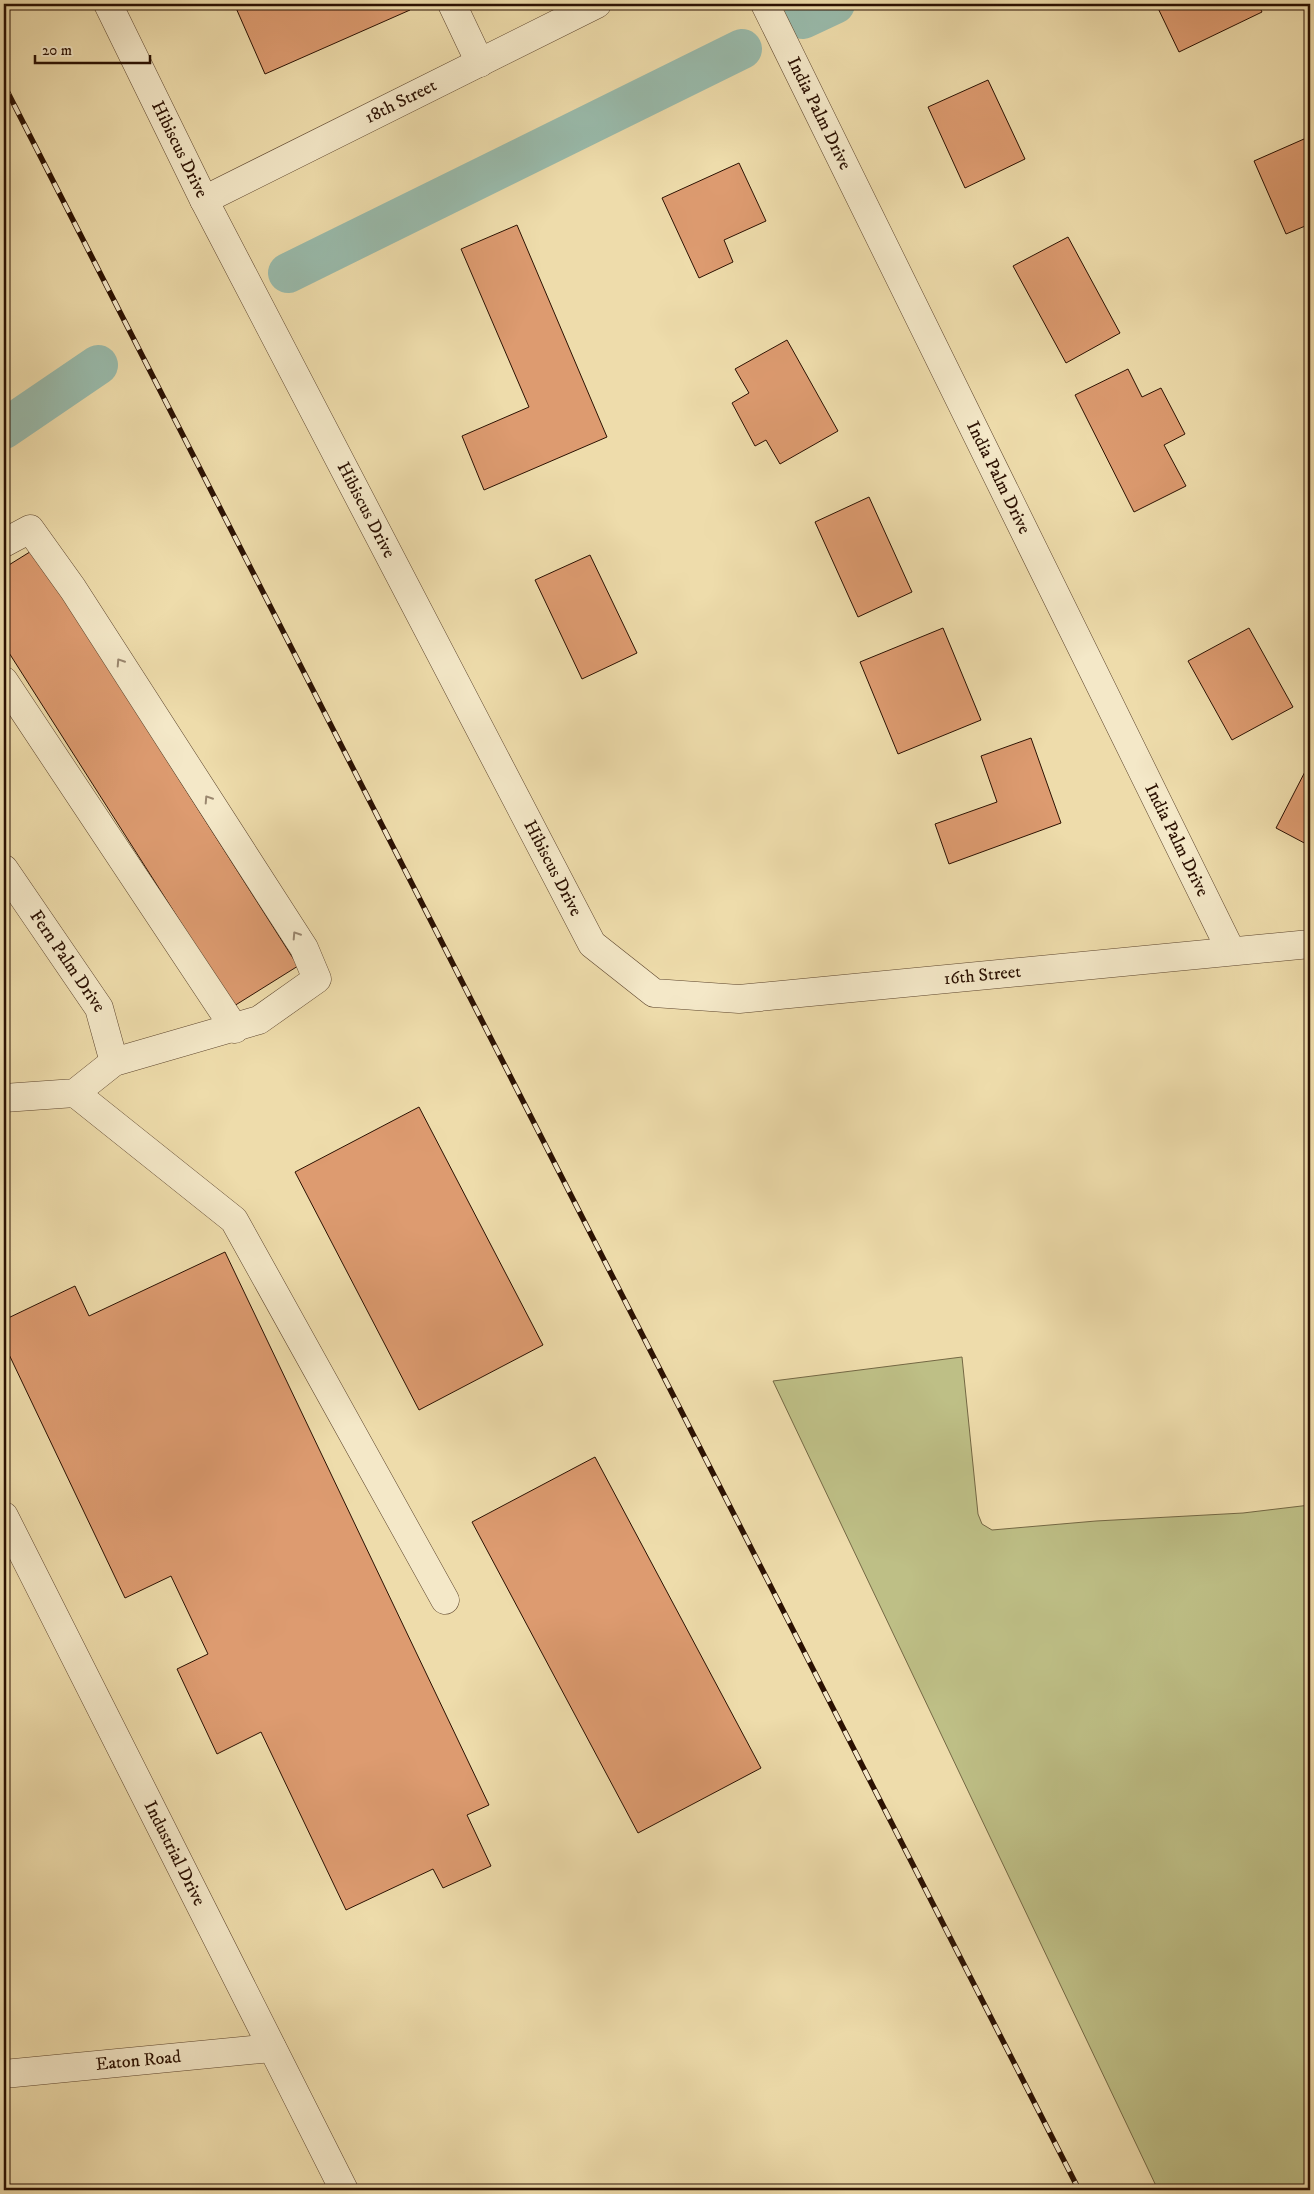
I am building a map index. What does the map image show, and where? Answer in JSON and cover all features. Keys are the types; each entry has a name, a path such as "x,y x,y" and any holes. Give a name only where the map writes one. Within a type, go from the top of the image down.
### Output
{"street":[{"name":"Hibiscus Drive","path":"108,4 204,200 592,944 654,993"},
{"path":"452,4 480,62"},
{"name":"18th Street","path":"204,200 597,4"},
{"name":"India Palm Drive","path":"765,4 1231,951"},
{"path":"4,543 30,529 74,589 304,948 317,979 259,1020 235,1029 114,1062 75,1093 4,1098"},
{"path":"4,682 235,1029"},
{"name":"Fern Palm Drive","path":"4,869 99,1008 114,1062"},
{"name":"16th Street","path":"654,993 738,1000 1310,944"},
{"path":"75,1093 234,1220 445,1600"},
{"name":"Industrial Drive","path":"4,1516 344,2190"},
{"name":"Eaton Road","path":"4,2074 272,2048"}],"green space":[{"path":"962,1357 978,1514 982,1524 992,1530 1096,1521 1243,1513 1310,1505 1310,2190 1158,2190 773,1381"}],"building":[{"path":"245,4 407,4 410,10 265,74 236,8"},
{"path":"1156,4 1258,4 1262,12 1179,52"},
{"path":"988,80 1025,159 965,188 928,107"},
{"path":"1304,139 1310,154 1310,224 1286,234 1254,161"},
{"path":"739,163 766,221 724,240 733,262 699,278 662,198"},
{"path":"517,225 607,437 484,490 462,436 529,407 461,249"},
{"path":"1068,237 1120,333 1066,363 1013,266"},
{"path":"787,340 838,431 780,464 766,440 755,446 732,403 749,393 735,369"},
{"path":"1128,369 1142,397 1161,388 1185,434 1164,445 1186,486 1134,512 1075,395"},
{"path":"869,497 912,592 858,617 815,522"},
{"path":"33,550 298,966 234,1006 4,645 4,568"},
{"path":"590,555 637,653 582,679 535,580"},
{"path":"943,628 981,720 898,754 860,662"},
{"path":"1249,628 1293,707 1232,740 1188,661"},
{"path":"1031,738 1061,823 949,864 935,824 997,802 981,756"},
{"path":"1310,762 1310,846 1276,828"},
{"path":"419,1107 543,1345 419,1410 295,1172"},
{"path":"225,1252 489,1805 467,1815 491,1866 443,1888 433,1869 346,1910 261,1732 217,1754 177,1669 208,1654 171,1576 125,1598 4,1344 4,1320 75,1286 89,1316"},
{"path":"595,1457 761,1768 638,1833 472,1522"}],"waterway":[{"path":"803,19 835,4"},
{"path":"288,273 742,49"},
{"path":"4,429 98,365"}],"railway":[{"path":"4,85 1079,2190"}]}
